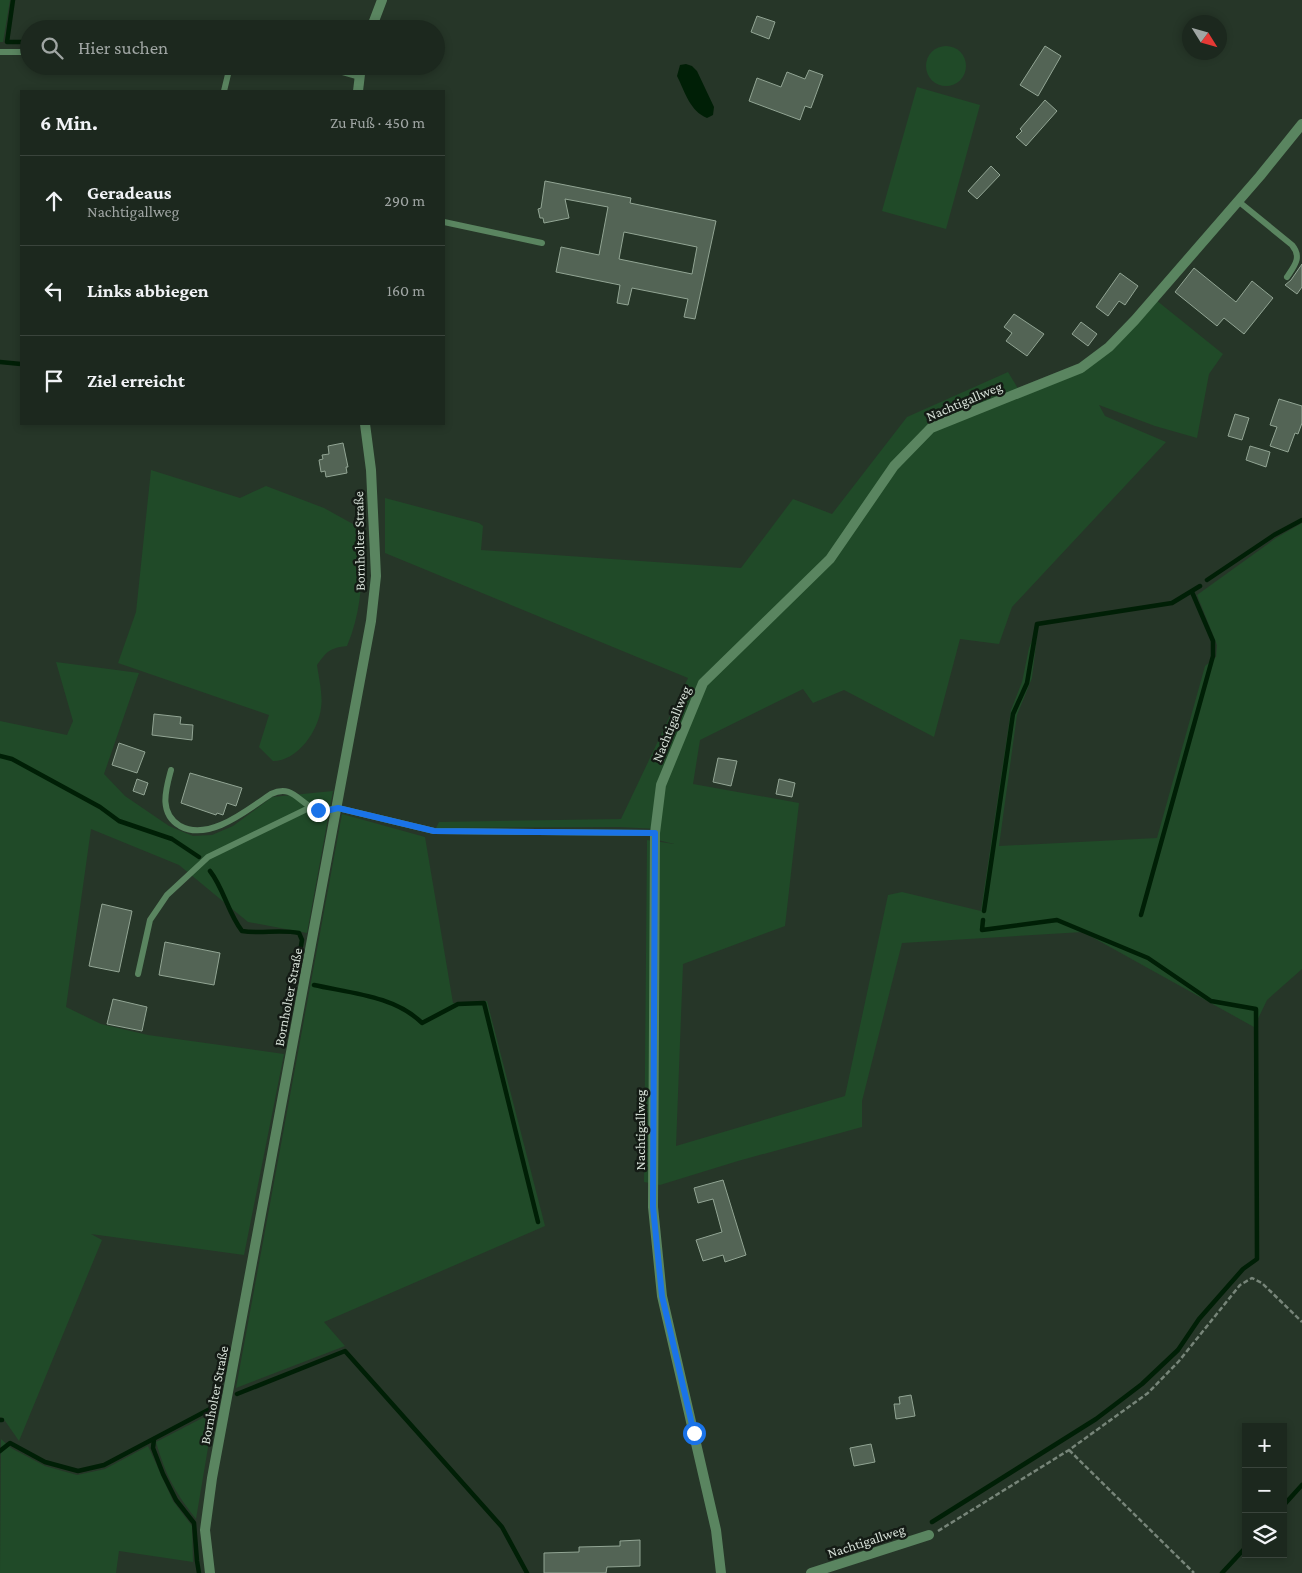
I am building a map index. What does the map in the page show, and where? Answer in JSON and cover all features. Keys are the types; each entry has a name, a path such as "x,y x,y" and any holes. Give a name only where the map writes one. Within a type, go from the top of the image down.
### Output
{"street":[{"path":"374,20 382,0"},
{"path":"358,90 360,75"},
{"name":"Nachtigallweg","path":"721,1573 716,1530 662,1296 653,1207 655,833 661,785 703,683 830,559 894,466 931,428 1081,368 1108,347 1135,320 1302,124"},
{"name":"Bornholter Straße","path":"210,1573 205,1530 212,1478 338,808 352,719 371,621 376,576 371,470 365,425"},
{"name":"Nachtigallweg","path":"811,1573 929,1536"}],"lane":[{"path":"0,52 20,52"},
{"path":"224,90 228,75"},
{"path":"1238,201 1292,245 1296,251 1296,263 1287,277"},
{"path":"445,222 542,243"},
{"path":"171,770 165,795 165,807 170,817 185,828 204,831 215,828 278,791 286,791 318,810 326,811 338,808 434,831 655,833"},
{"path":"138,974 150,920 168,895 208,857 311,807"}],"path":[{"path":"929,1536 1069,1450 1148,1393 1179,1361 1240,1285 1252,1278 1262,1283 1302,1322"},
{"path":"1069,1450 1194,1573"}],"shaded area":[{"path":"0,0 10,0 3,42 0,42"},
{"path":"946,46 960,52 966,66 960,80 946,86 932,80 926,66 932,52"},
{"path":"680,65 692,66 697,71 714,107 713,115 707,118 692,106 677,76"},
{"path":"917,87 980,105 946,229 882,211"},
{"path":"1156,300 1223,354 1209,374 1197,438 1155,426 1099,405 1105,416 1166,442 1012,607 999,644 960,639 934,737 844,690 813,703 803,689 700,740 693,784 799,803 785,926 683,964 676,1146 845,1096 888,895 902,892 981,911 1011,710 1022,682 1029,648 1038,627 1032,678 1017,715 999,846 1157,838 1205,666 1216,657 1217,645 1197,595 1276,538 1302,523 1302,969 1267,1000 1254,1027 1083,932 902,943 862,1101 862,1127 738,1161 660,1185 644,1182 647,840 674,844 658,840 658,829 619,827 436,828 439,822 621,819 688,678 385,553 385,498 479,523 483,526 481,550 741,568 793,499 832,514 907,417 1008,372 1022,395 1086,370"},
{"path":"151,470 240,498 266,486 324,508 362,529 361,588 352,632 347,646 329,651 317,665 322,698 319,717 311,735 291,756 273,761 259,747 269,715 118,663 136,612"},
{"path":"56,662 139,673 104,774 125,796 169,826 193,836 212,835 233,826 272,797 333,791 307,933 248,922 179,865 91,829 66,1007 101,1024 148,1035 284,1054 244,1255 91,1234 102,1240 19,1441 3,1418 0,1417 0,721 67,735 73,721"},
{"path":"342,814 425,837 453,1003 487,1001 545,1226 324,1322 345,1346 236,1388"},
{"path":"214,1412 196,1519 172,1483 156,1442"},
{"path":"1,1439 11,1448 45,1466 77,1475 105,1469 148,1446 173,1501 192,1526 193,1562 119,1551 116,1573 0,1573"}],"building":[{"path":"757,16 775,22 769,39 751,32"},
{"path":"1045,46 1061,56 1038,96 1020,85"},
{"path":"809,70 823,75 811,108 805,106 800,120 749,101 757,78 781,87 787,72 805,79"},
{"path":"1045,100 1057,111 1026,146 1016,137 1022,131 1020,129"},
{"path":"991,166 1000,175 977,199 968,191"},
{"path":"545,181 631,198 630,203 716,221 695,319 684,317 688,299 632,288 628,305 617,303 620,285 556,272 561,247 599,255 608,207 565,199 569,218 544,223 543,218 540,218 538,209 541,208","holes":["624,232 697,247 692,274 619,259"]},
{"path":"1302,264 1302,287 1297,294 1285,285 1291,280"},
{"path":"1194,268 1236,302 1252,281 1273,298 1244,334 1224,318 1217,326 1175,292"},
{"path":"1120,273 1138,286 1125,305 1119,301 1108,316 1096,307"},
{"path":"1014,314 1044,334 1027,356 1006,341 1012,333 1004,327"},
{"path":"1081,322 1097,334 1088,346 1072,334"},
{"path":"1279,399 1302,406 1302,423 1298,434 1295,433 1288,452 1270,446 1277,427 1270,425"},
{"path":"1235,414 1249,418 1242,440 1228,436"},
{"path":"343,443 348,467 346,467 347,473 326,477 325,471 321,472 319,460 323,459 322,455 329,454 328,446"},
{"path":"1250,446 1270,452 1266,467 1246,460"},
{"path":"154,714 181,717 180,724 193,725 192,740 152,735"},
{"path":"119,743 145,752 137,773 112,765"},
{"path":"718,758 737,761 731,786 713,782"},
{"path":"190,773 242,788 236,806 227,803 223,815 217,813 216,815 181,803"},
{"path":"137,779 148,783 144,795 133,791"},
{"path":"779,779 795,783 792,797 776,794"},
{"path":"102,904 132,911 119,972 89,966"},
{"path":"165,942 220,953 214,985 159,975"},
{"path":"113,999 147,1007 142,1031 107,1024"},
{"path":"723,1180 746,1255 725,1262 723,1255 703,1261 696,1240 722,1232 713,1199 698,1203 694,1188"},
{"path":"911,1395 915,1416 896,1419 894,1404 900,1404 899,1397"},
{"path":"871,1444 875,1462 854,1466 850,1448"},
{"path":"640,1540 640,1566 607,1567 606,1573 544,1573 544,1553 579,1552 579,1547 620,1546 620,1541"}],"waterway":[{"path":"13,0 7,42 20,42"},
{"path":"0,362 20,364"},
{"path":"1207,580 1274,535 1302,520"},
{"path":"984,911 1013,714 1027,683 1037,624 1172,603 1200,586"},
{"path":"1141,915 1213,656 1213,641 1192,592"},
{"path":"0,756 12,759 100,807 119,821 172,839 199,857"},
{"path":"210,871 242,931 285,931 299,933 302,940 295,981"},
{"path":"932,1522 1096,1419 1142,1384 1178,1350 1199,1319 1243,1269 1257,1259 1256,1009 1211,1001 1148,958 1057,920 982,930 983,920"},
{"path":"314,985 357,993 385,1001 411,1014 422,1023 458,1004 484,1003 538,1222"},
{"path":"237,1394 345,1351 502,1527 527,1573"},
{"path":"0,1451 10,1443 45,1462 78,1471 104,1465 210,1409"},
{"path":"154,1439 153,1448 163,1474 176,1500 194,1523 199,1573"},
{"path":"1287,1502 1302,1485"},
{"path":"1222,1573 1242,1551"}],"route":[{"path":"318,810 326,811 338,808 434,831 655,833 653,1207 662,1296 694,1433"}]}
